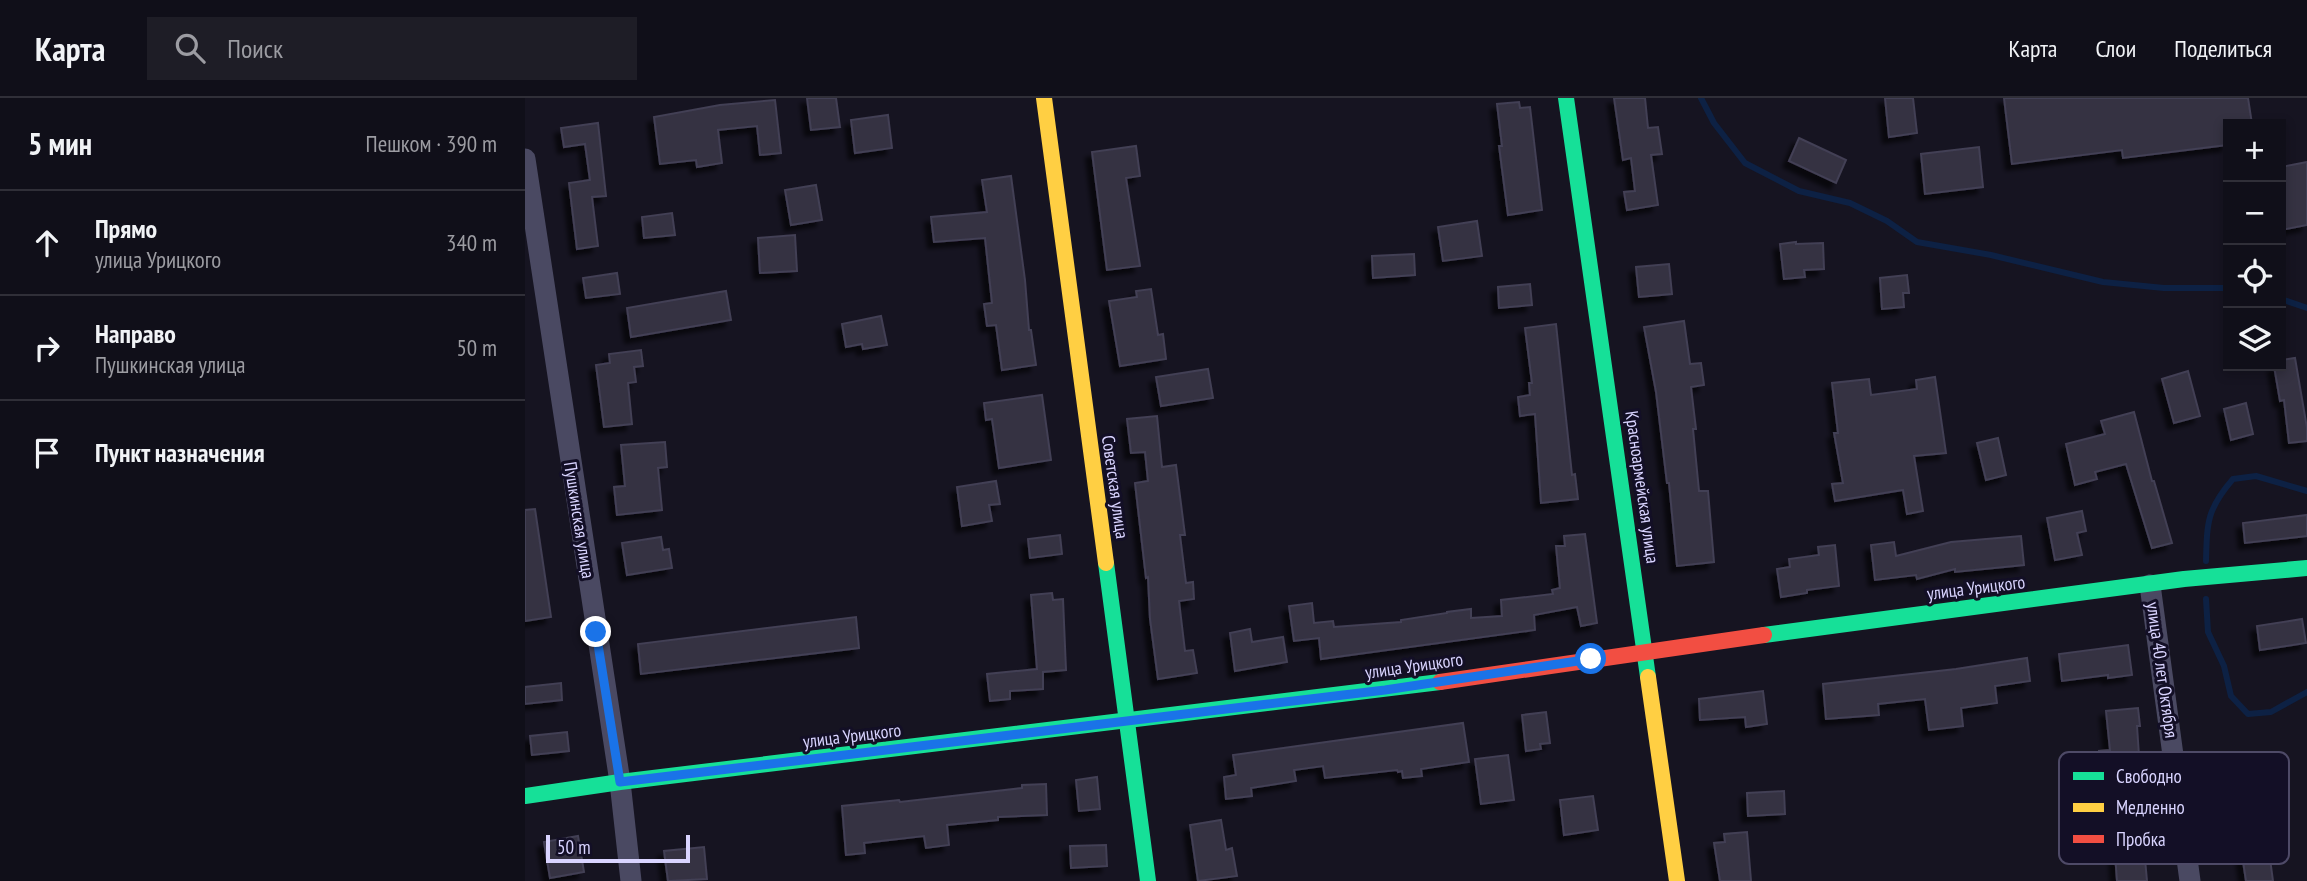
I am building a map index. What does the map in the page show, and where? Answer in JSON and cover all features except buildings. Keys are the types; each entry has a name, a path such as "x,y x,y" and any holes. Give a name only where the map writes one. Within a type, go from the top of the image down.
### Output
{"street":[{"name":"Советская улица","path":"1044,98 1148,881"},
{"name":"Красноармейская улица","path":"1566,98 1677,881"},
{"name":"Пушкинская улица","path":"525,159 620,782 631,881"},
{"name":"улица Урицкого","path":"525,796 620,782 1385,690 1646,651 2184,579 2307,568"},
{"name":"улица 40 лет Октября","path":"2150,584 2173,752"}],"waterway":[{"path":"1701,98 1714,123 1745,163 1799,191 1850,203 1887,221 1917,242 1991,255 2103,282 2164,288 2223,288"},
{"path":"2286,301 2307,308"},
{"path":"2206,561 2210,517 2218,499 2233,479 2256,476 2307,491"},
{"path":"2206,599 2208,632 2224,666 2231,696 2248,714 2271,712 2307,692"}],"traffic: fast":[{"path":"1566,98 1648,677"},
{"path":"1106,563 1148,881"},
{"path":"1764,635 2184,579 2307,568"},
{"path":"525,796 620,782 1440,682"}],"traffic: slow":[{"path":"1044,98 1106,563"},
{"path":"1648,677 1677,881"}],"traffic: jam":[{"path":"1440,682 1764,635"}],"route":[{"path":"596,632 620,782 1385,690 1591,659"}]}
